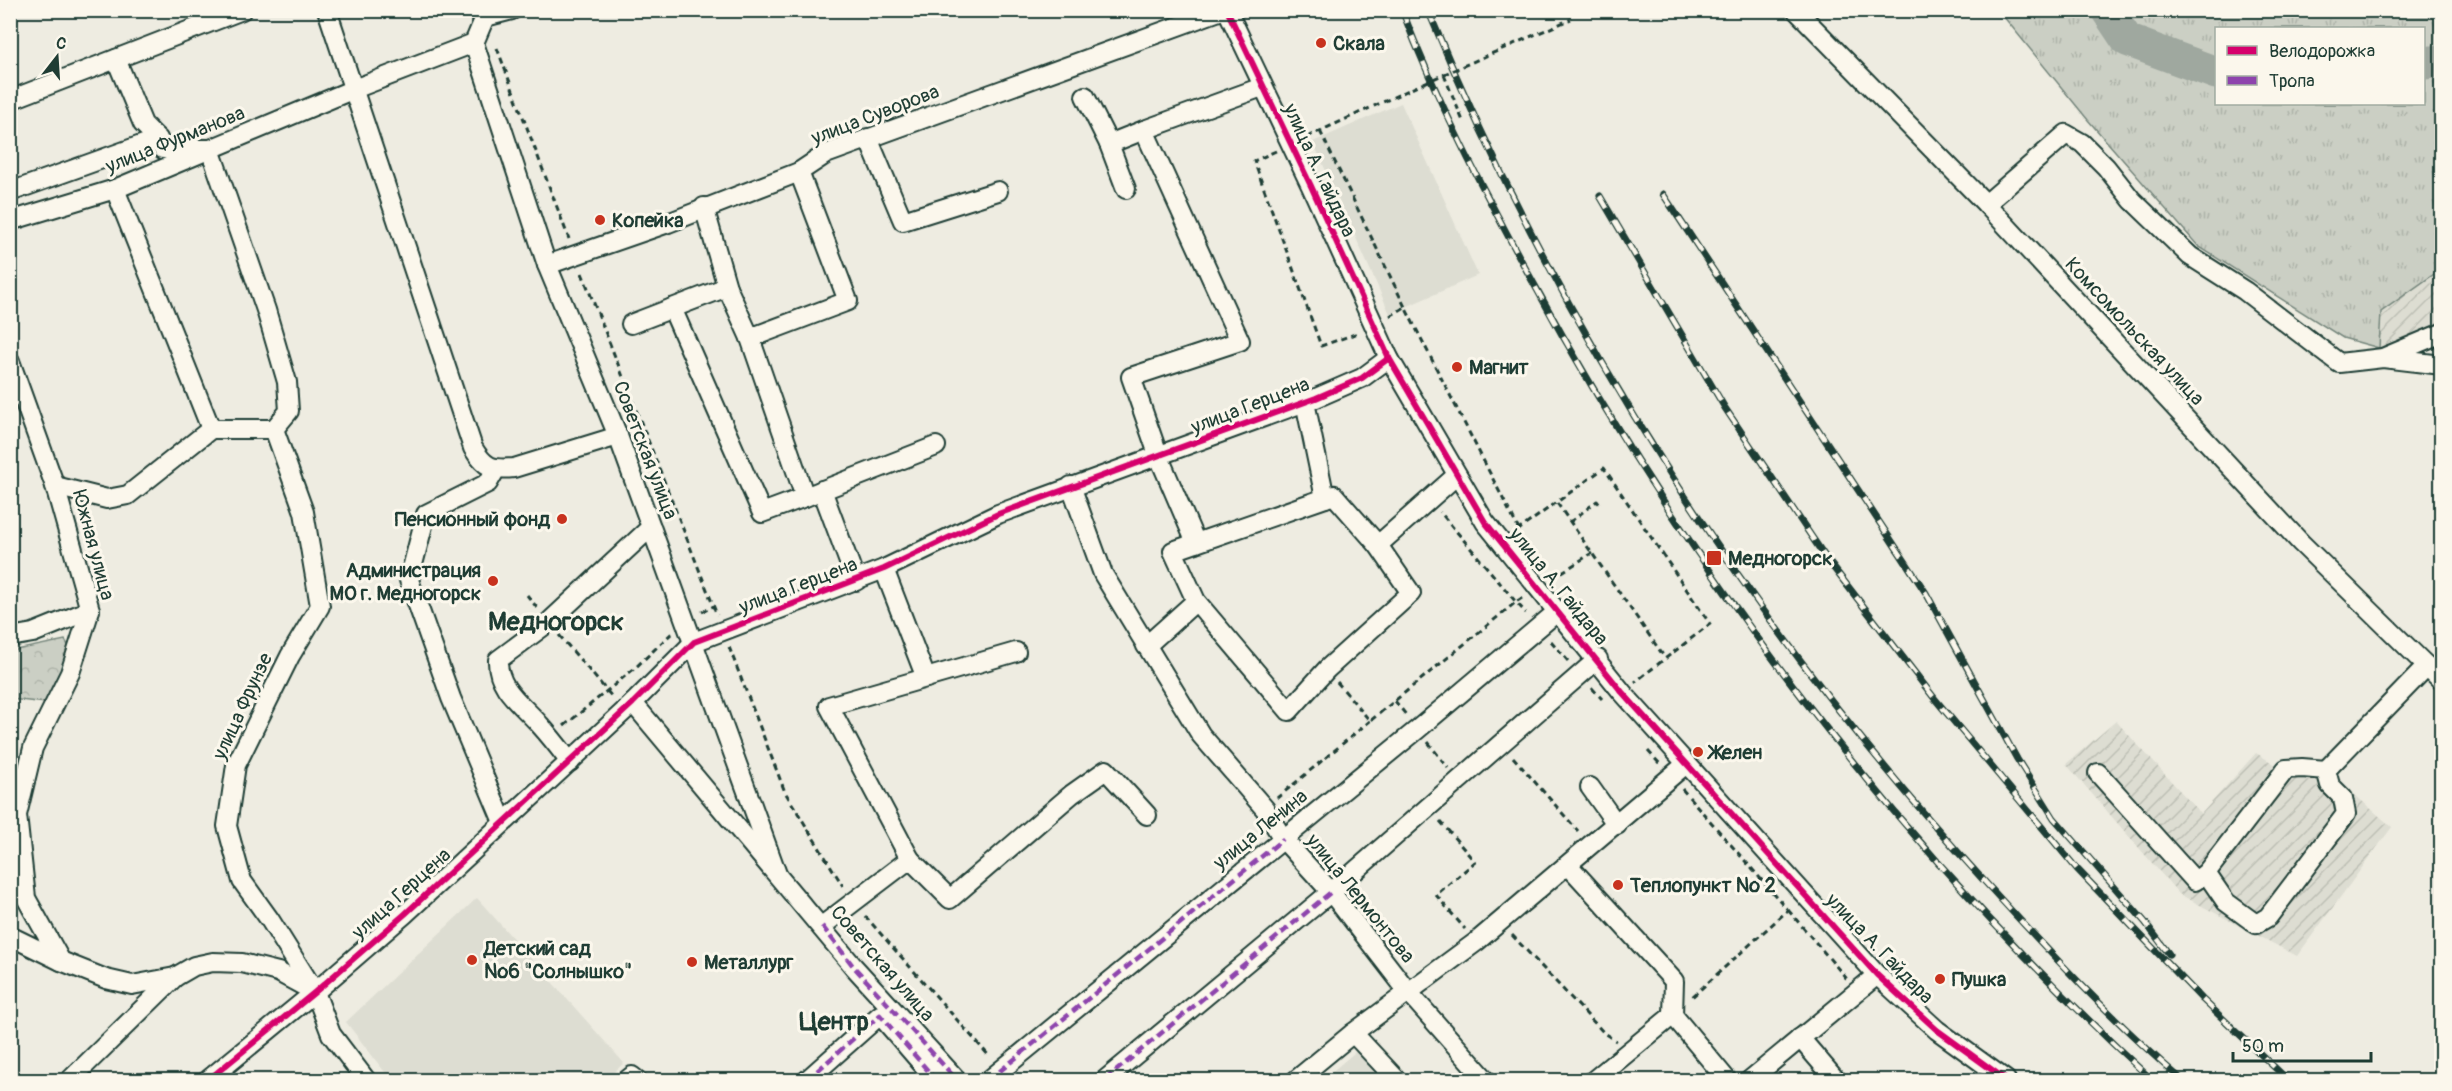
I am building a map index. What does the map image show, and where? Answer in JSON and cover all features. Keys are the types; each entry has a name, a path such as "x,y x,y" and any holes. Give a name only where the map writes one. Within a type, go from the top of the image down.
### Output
{"street":[{"path":"10,100 242,10"},
{"path":"327,10 473,448 481,462 496,469 514,468 618,436"},
{"path":"474,43 485,17 512,10"},
{"name":"улица А. Гайдара","path":"1225,10 1311,186 1373,327 1485,522 1598,659 1622,692 1877,975 1937,1030 2006,1080"},
{"name":"улица Суворова","path":"547,265 668,223 799,171 826,154 868,138 1225,10"},
{"name":"Комсомольская улица","path":"1796,10 1986,204 2301,543 2437,676"},
{"name":"улица Фурманова","path":"10,221 115,189 354,89 474,43"},
{"name":"Советская улица","path":"474,43 547,265 618,436 777,874"},
{"path":"55,486 107,499 128,495 211,429 274,429 289,411 287,382 266,310 210,150 164,149 158,139 143,124 116,59"},
{"path":"1109,144 1263,87"},
{"path":"1085,96 1109,144 1126,189"},
{"path":"1144,130 1240,341 1131,377 1159,457 1196,543"},
{"path":"1986,204 2067,134 2082,143 2132,200 2190,256 2245,291 2339,363 2384,358 2442,365"},
{"path":"868,138 903,222 998,191"},
{"path":"10,192 158,139"},
{"path":"750,338 848,301 799,171"},
{"path":"115,189 211,429"},
{"path":"704,207 727,287 814,494 856,580"},
{"path":"631,324 727,287"},
{"path":"672,308 762,513 936,446"},
{"path":"2384,358 2442,333"},
{"name":"улица Герцена","path":"208,1080 405,914 629,707 694,642 884,569 998,514 1305,402 1362,378 1389,358"},
{"name":"Южная улица","path":"10,361 55,486 90,610 70,673 33,748 17,815 26,898 61,961"},
{"path":"1305,402 1324,498"},
{"name":"улица Фрунзе","path":"274,429 304,512 320,606 290,656 236,765 227,826 242,881 270,920 315,992 331,1034 366,1080"},
{"path":"496,469 488,483 426,514 409,580 452,698 503,822"},
{"path":"1378,545 1458,475"},
{"name":"улица Лермонтова","path":"1071,486 1103,574 1201,735 1264,809 1283,839 1331,892 1409,993 1486,1080"},
{"path":"1334,495 1378,545 1412,593 1326,669 1289,711 1196,601 1173,551 1196,543 1334,495"},
{"path":"570,762 550,736 505,688 498,672 498,660 549,622 651,527"},
{"path":"884,569 926,678"},
{"path":"1146,646 1196,601"},
{"path":"10,637 33,633 90,610"},
{"name":"улица Ленина","path":"995,1075 1418,729 1558,611"},
{"path":"1016,652 829,706 910,859 951,899 1072,795 1106,770 1147,815"},
{"path":"1105,1080 1331,892 1598,659"},
{"path":"2098,773 2195,881 2206,873 2286,770 2302,768 2326,770 2437,676"},
{"name":"Советская улица","path":"629,707 777,874 854,967 957,1080"},
{"path":"1296,1080 1353,1033 1476,942 1617,825 1686,764"},
{"path":"2206,873 2226,902 2256,924 2268,917 2346,814 2343,798 2330,784 2326,770"},
{"path":"1590,787 1617,825"},
{"path":"822,926 910,859"},
{"path":"1568,865 1674,981 1673,1015 1726,1080"},
{"path":"10,875 26,898"},
{"path":"10,936 106,980 132,985 175,977"},
{"path":"70,1080 175,977 194,966 213,962 242,963 278,972 315,992"},
{"path":"1750,1080 1877,975"},
{"path":"807,1080 880,1015 936,1080"},
{"path":"1594,1080 1673,1015"},
{"path":"1353,1033 1397,1080"},
{"path":"1800,1038 1836,1080"},
{"path":"627,1080 632,1076 637,1080"}],"path":[{"path":"1378,105 1571,19 1565,10"},
{"path":"485,17 575,255 785,792 853,903 995,1075"},
{"path":"1444,75 1463,121"},
{"path":"1320,131 1405,307 1518,530"},
{"path":"1373,327 1405,307"},
{"path":"1502,542 1604,468 1710,624 1622,692"},
{"path":"1429,500 1604,701"},
{"path":"1570,522 1597,501 1601,506"},
{"path":"1557,503 1665,658"},
{"path":"527,595 607,692 629,707"},
{"path":"1264,809 1516,602"},
{"path":"550,736 607,692 686,620 714,606"},
{"path":"1326,669 1370,721"},
{"path":"1395,701 1459,782"},
{"path":"1641,743 1857,992"},
{"path":"1501,745 1591,846"},
{"path":"1437,816 1475,862 1436,895 1476,942"},
{"path":"1673,1015 1788,910"},
{"path":"1500,921 1605,1035 1630,1049"}],"shaded area":[{"path":"1401,103 1478,275 1390,314 1313,142"},
{"path":"2441,269 2441,342 2422,338 2379,348 2381,312"},
{"path":"2116,721 2201,814 2256,753 2276,765 2326,770 2392,827 2297,956 2179,894 2066,764"},
{"name":"Детский сад №6 \"Солнышко\"","path":"477,898 624,1063 605,1080 391,1080 346,1022"},
{"path":"1360,1048 1387,1080 1322,1080"}],"green space":[{"path":"1999,11 2441,11 2441,269 2381,312 2379,348 2343,338 2198,246 2088,120"},
{"path":"65,640 71,650 46,703 11,699 11,651"}],"waterway":[{"path":"2107,10 2127,40 2215,73"},
{"path":"2425,63 2442,61"}],"railway":[{"path":"1402,10 1461,144 1528,273 1591,385 1658,494 1730,600 1806,703 1887,803 1971,899 2059,991 2152,1080"},
{"path":"1428,10 1481,129 1538,246 1601,360 1669,471 1741,579 1818,684 1900,785 1986,883 2106,1009 2182,1080"},
{"path":"1663,194 1926,593 2017,759 2054,818 2145,922 2169,954"},
{"path":"1600,196 1725,408 1826,558 1935,699 2077,869 2202,999 2288,1080"}],"marked path":[{"path":"989,1080 1283,839"},
{"path":"1105,1080 1331,892"},
{"path":"822,926 854,967 957,1080"},
{"path":"807,1080 880,1015 936,1080"}],"cycle path":[{"path":"1227,10 1311,186 1389,358 1485,522 1622,692 1877,975 1937,1030 2006,1080"},
{"path":"208,1080 405,914 633,703 694,642 884,569 998,514 1316,398 1362,378 1389,358"}],"place":[{"name":"Скала","path":"1321,43"},
{"name":"Копейка","path":"600,220"},
{"name":"Магнит","path":"1457,367"},
{"name":"Пенсионный фонд","path":"562,519"},
{"name":"Медногорск","path":"1714,558"},
{"name":"Администрация МО г. Медногорск","path":"493,581"},
{"name":"Желен","path":"1698,752"},
{"name":"Теплопункт № 2","path":"1618,885"},
{"name":"Детский сад №6 \"Солнышко\"","path":"472,960"},
{"name":"Металлург","path":"692,962"},
{"name":"Пушка","path":"1940,979"}],"district":[{"name":"Медногорск","path":"556,621"},
{"name":"Центр","path":"834,1021"}]}
